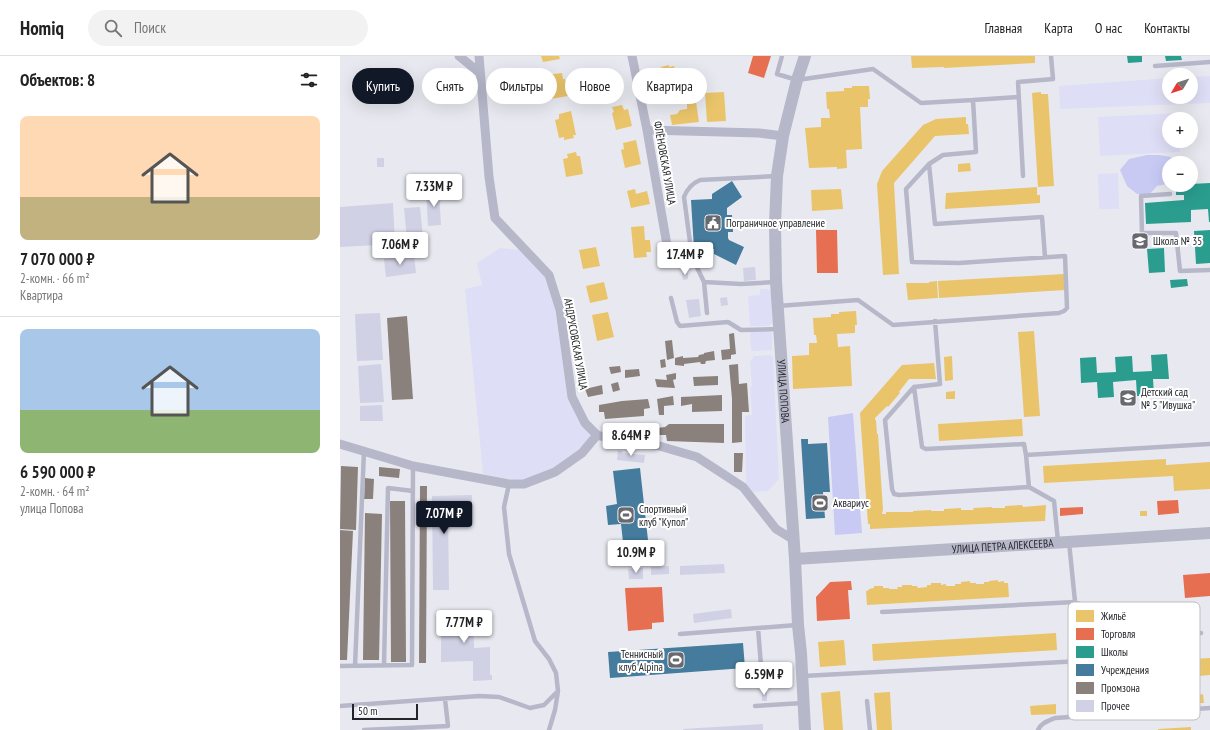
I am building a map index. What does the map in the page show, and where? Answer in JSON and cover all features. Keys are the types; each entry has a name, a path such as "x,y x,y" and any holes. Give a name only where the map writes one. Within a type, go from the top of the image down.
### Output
{"street":[{"path":"459,56 480,73"},
{"name":"АНДРУСОВСКАЯ УЛИЦА","path":"479,56 488,177 495,218 549,275 560,310 572,397 585,423 597,434"},
{"name":"ФЛЁНОВСКАЯ УЛИЦА","path":"632,56 647,130 668,251"},
{"name":"УЛИЦА ПОПОВА","path":"805,56 797,80 783,136 777,176 775,224 776,282 794,540 805,730"},
{"path":"647,130 759,133 783,136"},
{"path":"340,444 413,466 509,484 524,484 555,472 582,453 597,434 611,439 656,445 697,457 743,487 776,529 794,540"},
{"name":"УЛИЦА ПЕТРА АЛЕКСЕЕВА","path":"795,559 1210,533"}],"lane":[{"path":"782,56 777,74 797,80 873,69 921,103 1019,97"},
{"path":"1023,176 1018,82 1053,79 1051,56"},
{"path":"1156,66 1210,62"},
{"path":"778,306 858,300 893,325 1064,311 1068,308 1065,256 959,263 912,262 906,189 929,164 943,155 976,152 973,100"},
{"path":"929,164 935,224 1042,217 1045,257"},
{"path":"706,313 704,282 692,256 684,197 686,192 695,182 700,180 777,176"},
{"path":"1170,194 1141,196 1142,233 1176,233 1180,271 1210,270"},
{"path":"704,282 741,284 776,282"},
{"path":"671,298 677,322 680,326 728,322 741,330 779,329"},
{"path":"935,321 940,384 914,387 885,420 892,489 894,494 899,495 1029,487 1054,501 1064,542 1075,602"},
{"path":"914,387 922,447 926,449 1024,444 1029,487"},
{"path":"1026,455 1210,444"},
{"path":"355,666 364,451"},
{"path":"340,666 412,665 413,466"},
{"path":"509,484 504,507 509,554 535,641 549,659 556,673 558,691 555,710 549,730"},
{"path":"384,665 388,488 413,491"},
{"path":"882,612 1068,602"},
{"path":"680,634 798,624"},
{"path":"758,628 762,678"},
{"path":"802,676 1068,662"},
{"path":"340,706 479,696 499,697 530,708 544,705 558,691"},
{"path":"364,730 448,726 445,699"},
{"path":"867,701 870,730"},
{"path":"755,706 804,703"},
{"path":"1200,709 1210,708"},
{"path":"1038,730 1040,726 1047,721 1055,718 1068,717"}],"shaded area":[{"path":"1210,76 1210,103 1198,103 1198,77"},
{"path":"1162,79 1162,104 1185,104 1060,109 1059,86"},
{"path":"1162,114 1162,148 1180,148 1180,152 1100,156 1098,117"},
{"path":"1147,155 1165,156 1162,156 1162,185 1157,186 1150,194 1137,194 1127,186 1120,170 1129,159"},
{"path":"1118,173 1119,209 1099,209 1098,174"},
{"path":"500,248 519,250 545,277 555,310 568,397 592,436 578,451 551,470 523,480 508,479 483,474 465,289 482,285 477,263"},
{"path":"760,289 771,291 773,322 769,326 750,326 748,296 760,295"},
{"path":"769,331 772,333 772,350 752,351 751,332"},
{"path":"770,355 773,357 779,479 768,491 753,492 746,484 745,416 752,415 750,362 754,356"},
{"path":"853,413 862,533 835,535 828,417"}],"building: Жильё":[{"path":"541,56 559,56 560,59 543,62"},
{"path":"911,56 1035,56 1035,63 944,68 912,68"},
{"path":"669,65 669,67 674,66 674,68 661,68"},
{"path":"562,73 563,79 565,79 565,96 557,98 557,74"},
{"path":"852,86 869,86 870,99 868,99 868,107 860,107 862,149 846,150 847,168 809,168 805,128 821,127 821,118 830,118 829,109 827,109 826,92 844,91 844,88 852,88"},
{"path":"724,92 726,121 707,122 706,104 707,104 707,93"},
{"path":"1041,92 1041,94 1048,94 1054,186 1038,187 1032,93"},
{"path":"687,104 696,104 699,122 672,125 670,115 677,114 680,110 687,109"},
{"path":"622,105 624,110 628,109 632,126 616,130 612,107"},
{"path":"571,111 576,135 573,135 574,138 564,140 564,137 559,138 555,120 559,119 559,114"},
{"path":"966,117 966,124 968,124 969,134 935,136 894,183 899,274 883,275 877,184 882,171 923,125 936,119"},
{"path":"636,140 641,164 625,168 621,150 624,149 623,143"},
{"path":"576,152 577,156 580,156 583,174 566,177 563,159 568,158 567,154"},
{"path":"970,163 971,171 958,172 958,164"},
{"path":"1037,187 1037,195 1040,195 1040,203 945,209 946,193"},
{"path":"635,189 636,194 647,191 650,204 631,208 627,191"},
{"path":"841,189 843,209 812,211 811,190"},
{"path":"644,226 645,240 650,240 651,252 646,252 647,257 634,258 631,227"},
{"path":"596,247 600,266 583,269 579,250"},
{"path":"1064,274 1065,290 939,298 938,281"},
{"path":"937,281 938,298 908,300 906,283 929,283"},
{"path":"604,282 608,299 590,303 586,286"},
{"path":"856,311 857,325 855,325 855,333 837,334 838,347 850,346 852,386 793,389 792,356 809,355 809,343 817,343 816,335 814,335 813,318 831,317 831,314 839,314 839,312"},
{"path":"608,312 614,337 597,341 592,315"},
{"path":"1034,331 1040,416 1024,417 1018,332"},
{"path":"952,356 953,380 945,381 944,357"},
{"path":"934,363 936,379 909,379 888,407 887,406 875,418 878,434 882,514 886,514 886,512 931,510 944,511 944,509 961,508 961,510 974,510 973,508 1005,508 1005,506 1022,505 1023,507 1046,505 1045,521 870,529 870,524 868,524 860,413 902,365"},
{"path":"955,391 955,399 946,399 946,392"},
{"path":"1022,419 1023,436 939,441 938,424"},
{"path":"1166,459 1166,465 1210,462 1210,489 1174,491 1173,476 1044,483 1043,466"},
{"path":"1140,511 1147,511 1147,516 1140,516"},
{"path":"998,580 998,582 1004,581 1004,583 1008,583 1009,597 867,605 866,591 874,588 874,586 898,589 897,587 902,587 902,585 912,585 917,586 918,588 927,587 927,585 931,585 931,583 941,583 941,585 946,584 946,586 955,586 955,584 961,584 961,582 970,581 970,583 984,584 984,582"},
{"path":"1056,633 1057,650 873,661 872,644"},
{"path":"844,640 846,665 820,667 818,642"},
{"path":"1210,658 1210,675 1200,676 1200,659"},
{"path":"840,691 843,730 824,730 821,693"},
{"path":"890,692 892,730 877,730 874,693"},
{"path":"1203,694 1204,703 1200,703 1200,695"},
{"path":"1056,704 1056,714 1031,715 1030,706"},
{"path":"1191,727 1191,730 1158,730 1158,729"}],"building: Торговля":[{"path":"753,56 771,56 764,78 748,73"},
{"path":"816,230 837,230 838,273 817,273"},
{"path":"1178,500 1179,513 1158,515 1157,501"},
{"path":"1083,507 1083,514 1060,516 1060,508"},
{"path":"1210,573 1210,596 1185,598 1183,575"},
{"path":"851,581 852,590 848,590 850,619 817,621 816,597 830,582"},
{"path":"662,587 664,622 652,623 652,629 628,631 625,588"}],"building: Школы":[{"path":"1127,56 1142,56 1142,62 1128,63"},
{"path":"1165,56 1181,56 1182,60 1166,61"},
{"path":"1210,183 1210,222 1208,209 1191,210 1191,222 1146,224 1145,203 1184,200 1184,195 1176,195 1176,192 1198,192 1198,184"},
{"path":"1210,230 1210,263 1196,264 1194,231"},
{"path":"1164,248 1165,272 1149,273 1147,249"},
{"path":"1187,279 1188,286 1171,288 1170,280"},
{"path":"1167,354 1169,379 1153,379 1154,395 1137,396 1136,380 1113,382 1114,397 1098,398 1097,382 1081,383 1080,358 1096,357 1097,373 1116,372 1115,357 1132,356 1133,372 1152,371 1151,355"}],"building: Учреждения":[{"name":"Пограничное управление","path":"732,181 742,197 727,208 727,215 732,215 733,232 728,232 728,238 729,240 744,247 736,265 714,254 714,249 694,249 691,200 712,199 712,194"},
{"path":"801,439 808,439 808,444 827,443 830,492 823,492 825,518 806,519"},
{"name":"Спортивный клуб \"Купол\"","path":"640,468 649,549 624,551 621,524 608,525 606,506 617,504 613,471"},
{"name":"Теннисный клуб Alpina","path":"743,643 745,668 610,678 608,652"}],"building: Промзона":[{"path":"407,316 413,399 392,400 387,318"},
{"path":"734,333 736,354 731,355 731,359 722,360 721,350 730,349 729,334"},
{"path":"672,340 674,358 667,360 665,341"},
{"path":"714,351 715,360 706,361 705,364 701,364 700,362 684,364 684,366 675,365 675,358 683,356 683,358 698,357 704,353"},
{"path":"665,359 666,367 661,368 660,360"},
{"path":"738,364 739,384 747,383 749,412 742,412 742,442 732,443 732,399 729,365"},
{"path":"620,366 621,372 611,374 609,367"},
{"path":"639,369 640,376 625,378 625,370"},
{"path":"676,373 676,379 673,380 675,388 657,387 655,379 667,380 666,375"},
{"path":"718,376 718,385 694,386 693,377"},
{"path":"618,382 620,390 613,392 611,384"},
{"path":"602,385 603,394 588,397 585,389"},
{"path":"722,395 722,411 692,412 692,404 681,406 681,397"},
{"path":"673,396 674,405 664,406 664,415 659,415 657,399"},
{"path":"648,399 650,408 644,409 644,416 605,419 604,412 599,412 599,405"},
{"path":"669,424 724,424 724,443 667,441 666,435 657,435 657,428 665,427"},
{"path":"734,453 743,453 742,472 734,472"},
{"path":"341,466 358,467 356,530 340,529"},
{"path":"379,467 400,469 399,478 379,476"},
{"path":"365,478 374,479 373,499 364,499"},
{"path":"420,486 427,486 426,663 419,663"},
{"path":"390,501 405,501 406,662 391,662"},
{"path":"365,513 382,514 379,660 363,660"},
{"path":"340,530 353,531 347,660 340,660"}],"building: Прочее":[{"path":"377,158 384,158 384,167 377,167"},
{"path":"439,191 441,225 428,226 426,192"},
{"path":"393,203 395,244 340,247 340,207"},
{"path":"420,207 423,238 407,240 404,208"},
{"path":"414,255 416,273 386,277 384,259"},
{"path":"755,267 756,280 744,281 743,268"},
{"path":"682,273 688,273 688,279 683,280"},
{"path":"727,297 728,305 721,306 720,298"},
{"path":"699,299 701,316 689,318 686,300"},
{"path":"380,313 383,360 357,361 355,314"},
{"path":"381,364 384,402 360,403 358,366"},
{"path":"382,405 383,421 360,421 360,406"},
{"path":"618,450 623,451 622,453 645,455 644,463 617,460"},
{"path":"472,495 472,511 448,511 449,590 433,590 432,496"},
{"path":"724,564 725,573 680,575 680,566"},
{"path":"669,566 669,574 651,575 651,567"},
{"path":"643,568 643,579 629,579 628,569"},
{"path":"731,609 732,618 694,623 693,614"},
{"path":"441,613 473,613 474,648 490,647 490,675 492,675 492,680 473,681 473,661 441,662"},
{"path":"762,692 767,692 767,701 762,701"},
{"path":"763,724 763,730 683,730 683,729"}],"place":[{"name":"Пограничное управление","path":"713,223"},
{"name":"Школа № 35","path":"1140,241"},
{"name":"Детский сад № 5 \"Ивушка\"","path":"1128,398"},
{"name":"Аквариус","path":"820,503"},
{"name":"Спортивный клуб \"Купол\"","path":"626,515"},
{"name":"Теннисный клуб Alpina","path":"676,660"}]}
